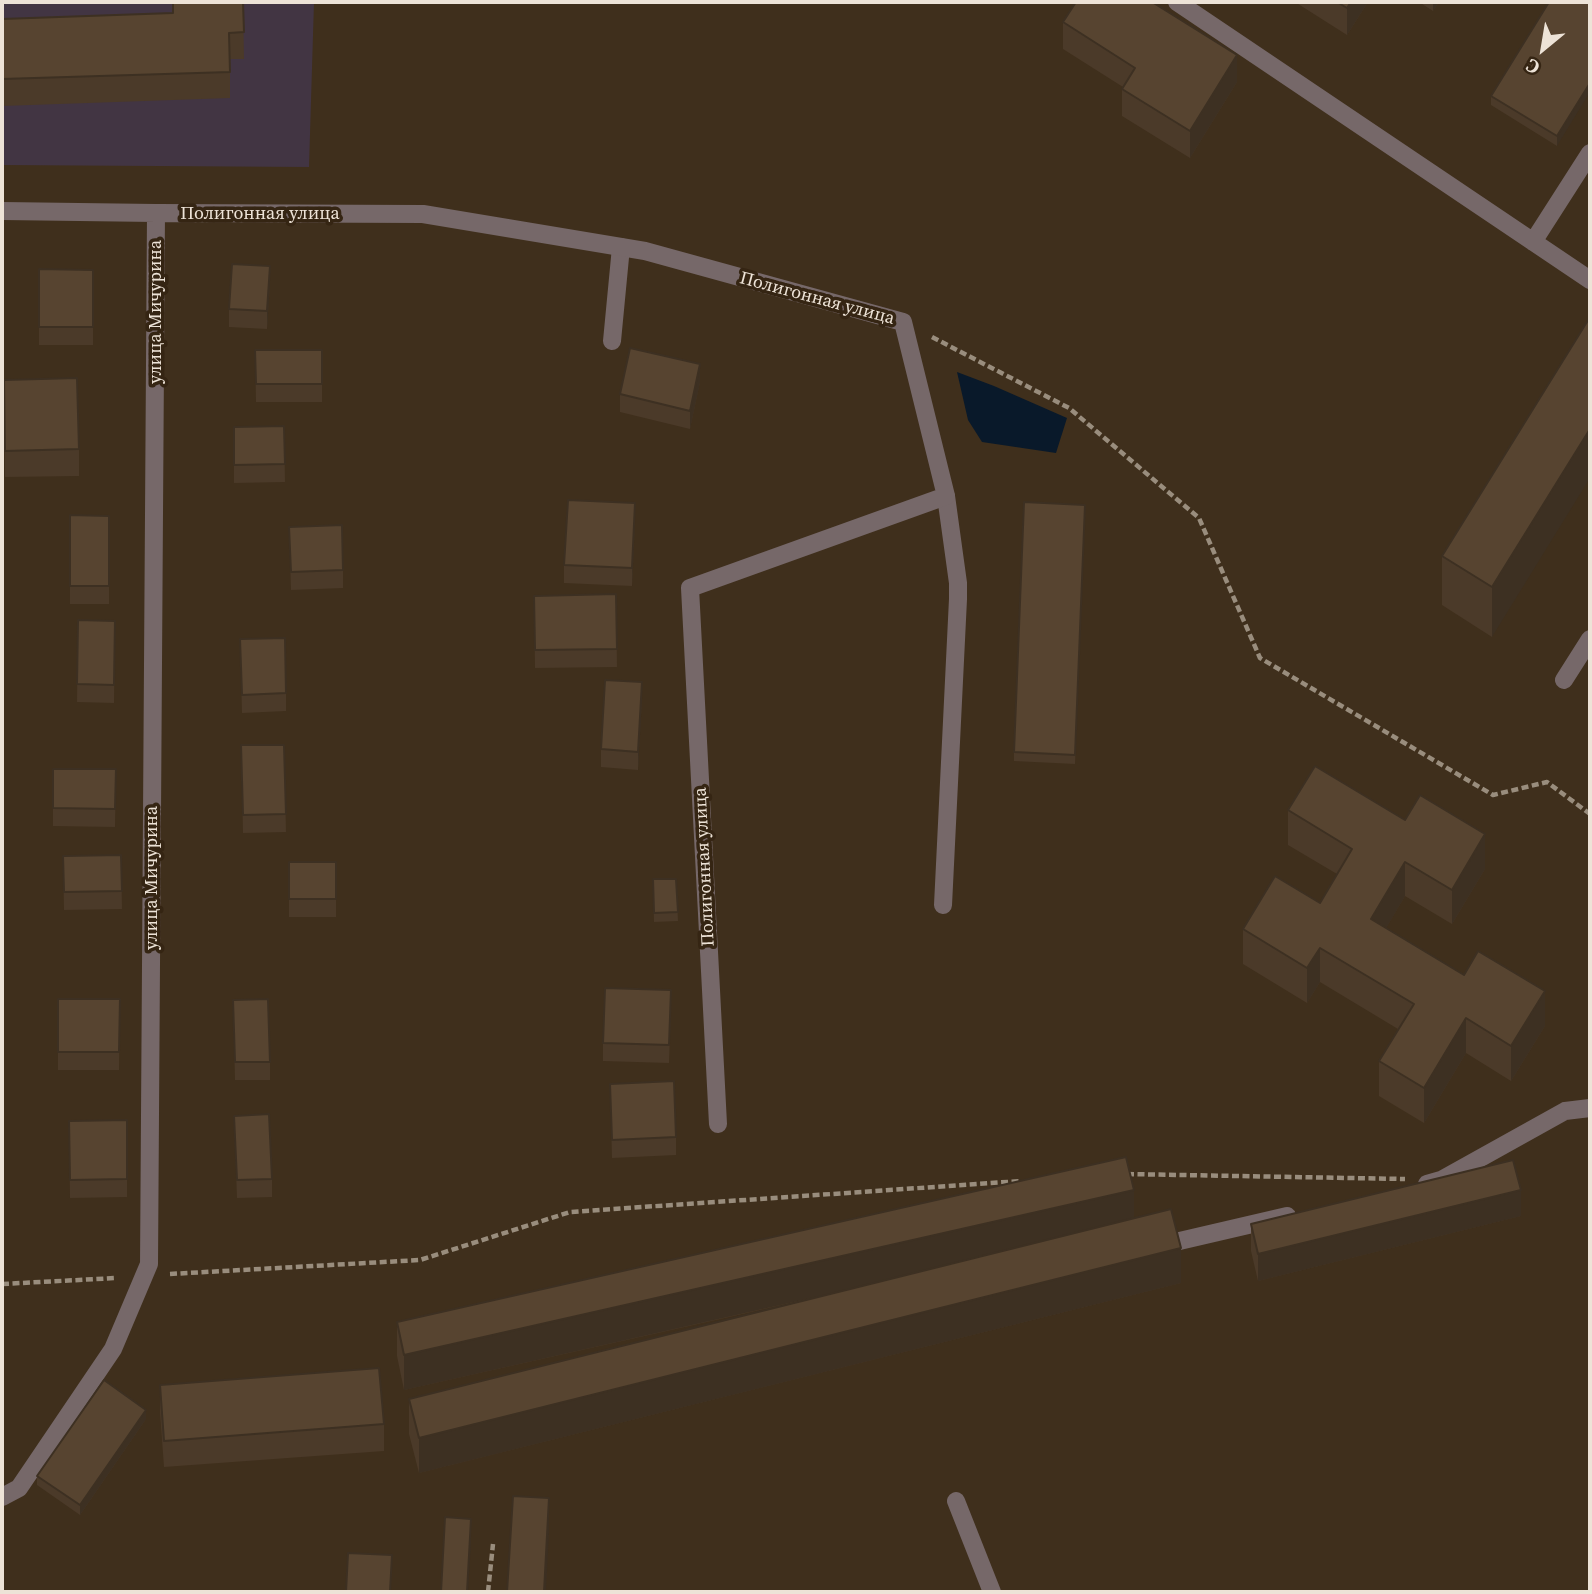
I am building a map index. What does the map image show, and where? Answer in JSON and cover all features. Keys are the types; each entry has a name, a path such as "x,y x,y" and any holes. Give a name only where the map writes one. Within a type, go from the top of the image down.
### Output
{"street":[{"path":"1177,2 1532,242 1589,277"},
{"path":"1532,242 1590,153"},
{"name":"Полигонная улица","path":"2,211 423,215 645,251 903,323 946,496 690,588 718,1124"},
{"name":"улица Мичурина","path":"2,1497 19,1488 113,1349 149,1264 156,214"},
{"path":"612,341 621,247"},
{"path":"943,905 958,599 946,496"},
{"path":"1564,680 1590,639"},
{"path":"1414,1186 1441,1180 1565,1111 1590,1108"},
{"path":"1144,1249 1306,1212"},
{"path":"956,1501 992,1592"}],"path":[{"path":"903,323 1069,408 1199,518 1260,658 1493,795 1547,782 1590,814"},
{"path":"1124,1174 1441,1180"},
{"path":"169,1275 420,1260 570,1212 1027,1181"},
{"path":"2,1284 127,1277"},
{"path":"488,1592 492,1544"}],"shaded area":[{"path":"2,2 314,2 309,167 2,165"}],"water":[{"path":"957,372 1067,418 1056,453 982,442 968,420"}],"building":[{"path":"173,2 243,2 244,32 229,33 230,72 2,79 2,19 173,13"},
{"path":"1076,2 1152,2 1237,55 1190,131 1122,89 1135,68 1063,22"},
{"path":"1337,2 1351,2 1347,8"},
{"path":"1549,2 1590,2 1590,83 1557,136 1491,96"},
{"path":"232,264 270,266 267,311 229,309"},
{"path":"39,269 93,270 93,327 39,327"},
{"path":"1590,317 1590,429 1492,587 1442,556"},
{"path":"630,348 700,364 690,411 620,394"},
{"path":"255,350 322,350 322,384 256,384"},
{"path":"77,378 79,449 5,451 4,380"},
{"path":"284,426 285,464 234,465 234,427"},
{"path":"568,500 635,503 632,568 564,565"},
{"path":"1024,502 1085,505 1075,755 1014,752"},
{"path":"70,515 109,516 109,586 70,586"},
{"path":"342,525 343,570 291,572 289,527"},
{"path":"616,594 617,649 535,650 534,596"},
{"path":"78,620 115,621 114,685 77,684"},
{"path":"285,638 286,693 242,695 240,639"},
{"path":"605,680 642,682 638,752 601,749"},
{"path":"241,745 284,745 286,814 243,815"},
{"path":"1315,766 1405,820 1420,795 1485,834 1452,890 1405,862 1371,919 1464,975 1478,951 1545,991 1511,1046 1466,1018 1424,1088 1379,1061 1414,1004 1320,948 1307,968 1243,929 1275,876 1320,903 1352,849 1288,810"},
{"path":"53,769 116,769 115,809 53,808"},
{"path":"121,855 122,891 64,892 63,856"},
{"path":"289,862 336,862 336,899 289,899"},
{"path":"653,879 676,879 678,912 654,913"},
{"path":"605,988 671,990 669,1045 603,1043"},
{"path":"58,999 120,999 119,1052 58,1052"},
{"path":"268,999 270,1062 235,1062 233,1000"},
{"path":"674,1081 676,1137 612,1140 610,1084"},
{"path":"269,1114 272,1179 237,1180 234,1116"},
{"path":"127,1120 127,1179 70,1180 69,1121"},
{"path":"1126,1157 1134,1190 404,1355 397,1322"},
{"path":"1513,1160 1521,1190 1258,1254 1251,1224"},
{"path":"1171,1209 1181,1248 419,1438 409,1399"},
{"path":"379,1368 384,1424 164,1441 160,1385"},
{"path":"104,1380 146,1410 80,1505 37,1476"},
{"path":"513,1496 549,1498 544,1592 507,1592"},
{"path":"445,1517 471,1519 467,1592 441,1592"},
{"path":"348,1553 392,1555 390,1592 346,1592"}]}
